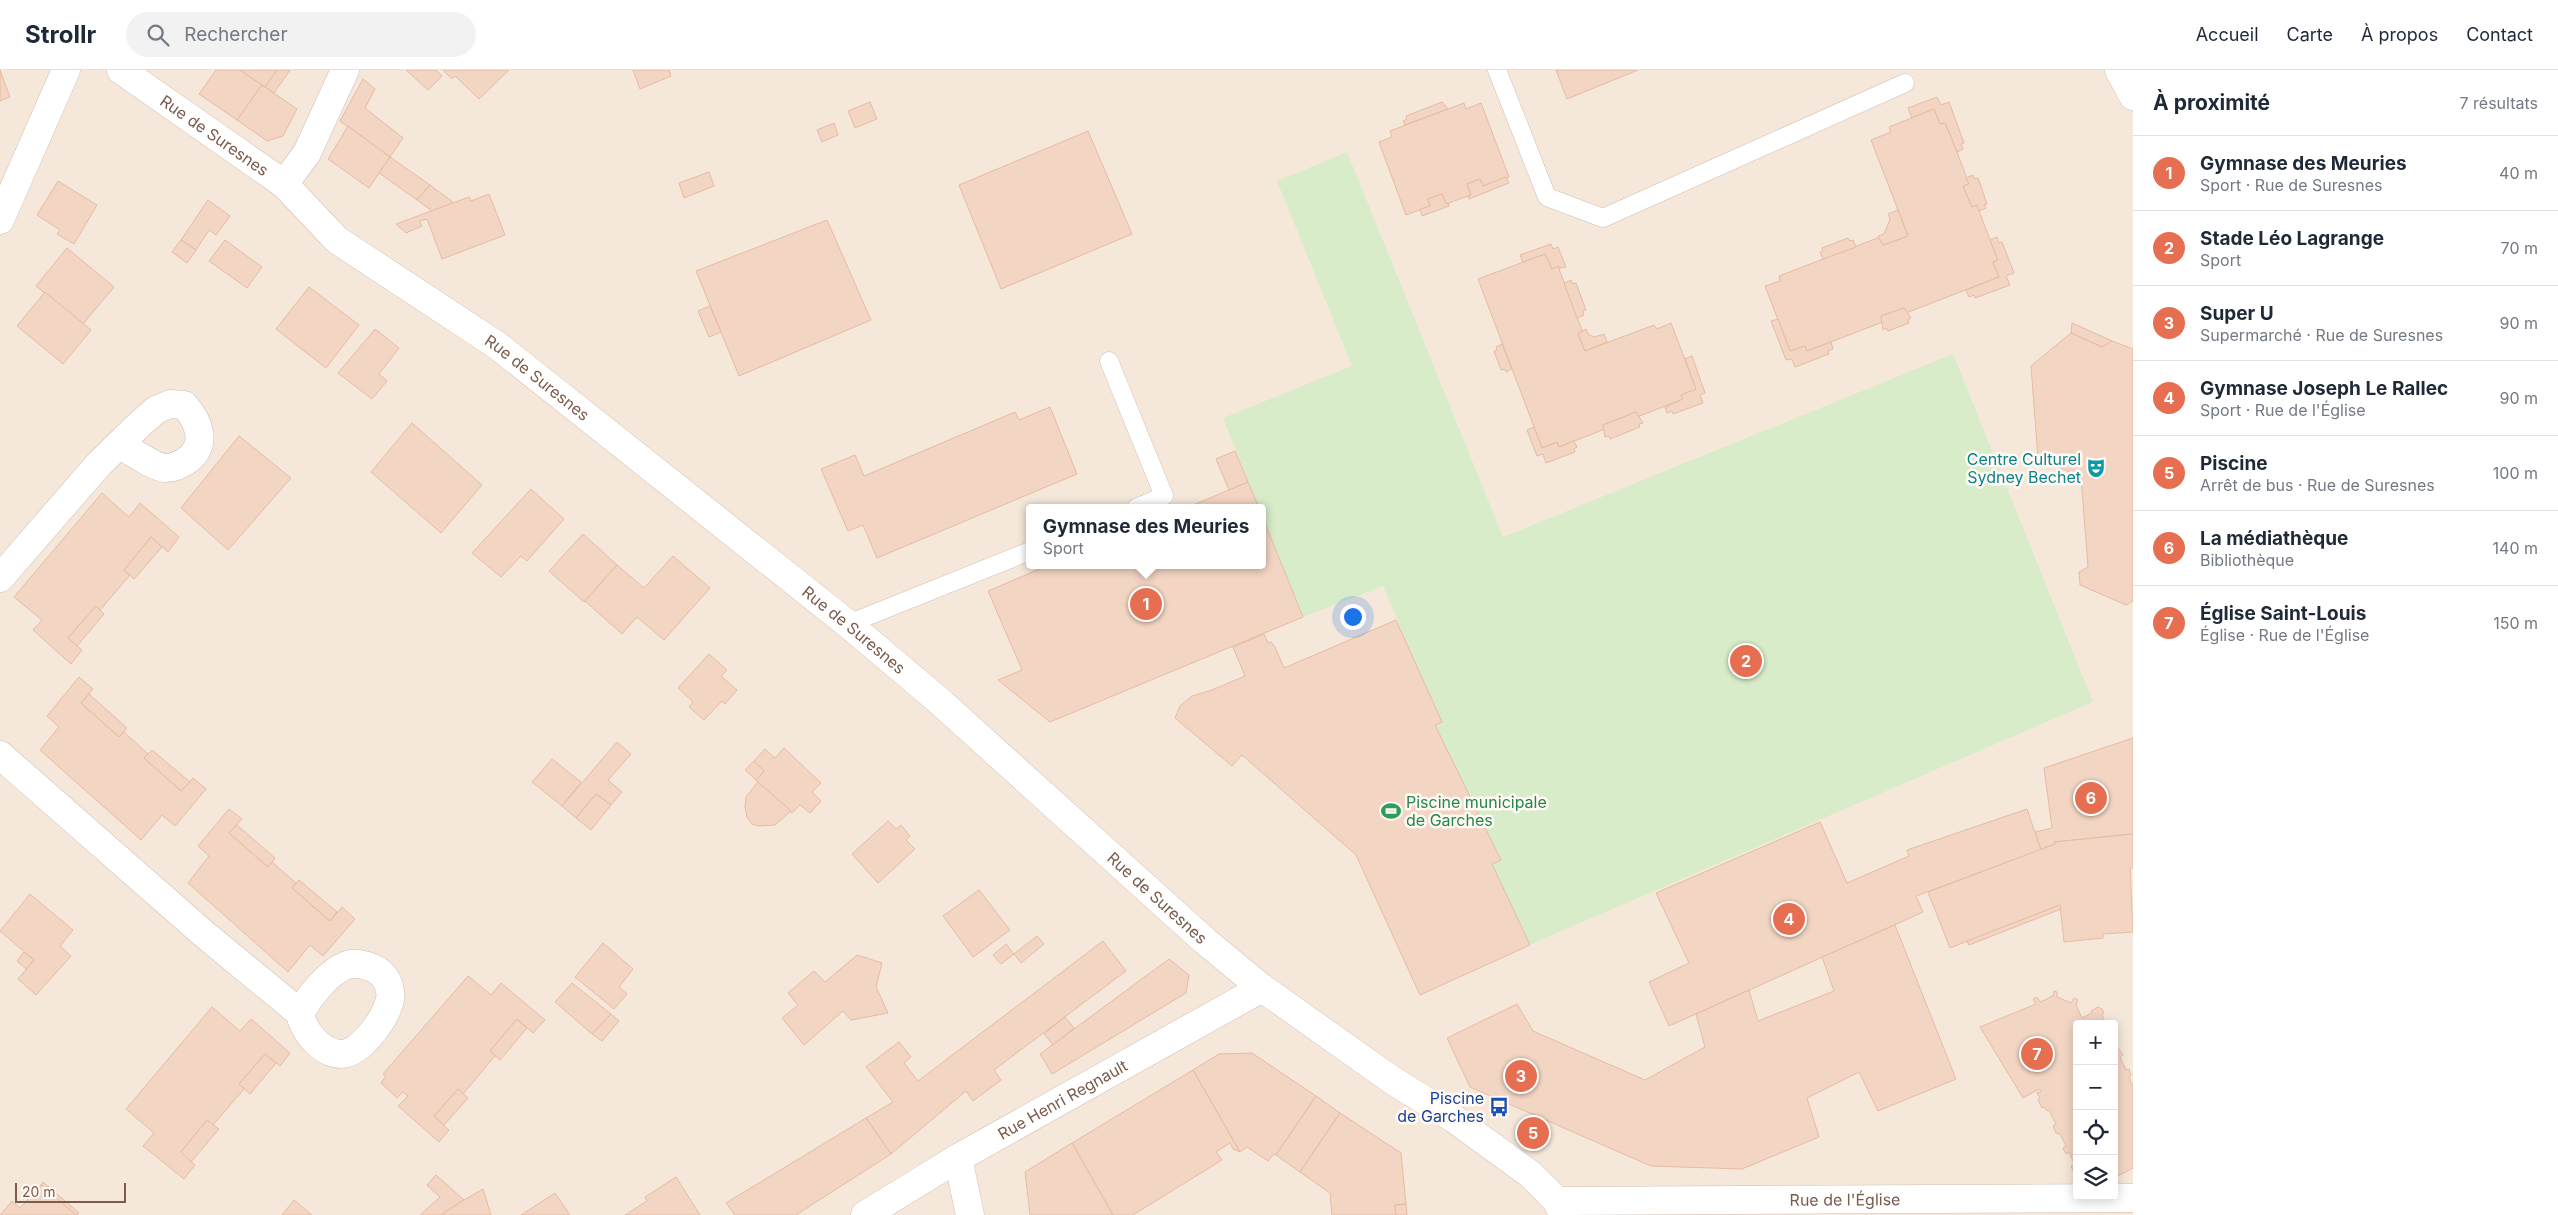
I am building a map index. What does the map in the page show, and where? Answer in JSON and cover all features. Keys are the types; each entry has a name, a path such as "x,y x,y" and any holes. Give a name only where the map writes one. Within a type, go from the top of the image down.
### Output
{"street":[{"path":"0,220 66,70"},
{"name":"Rue de Suresnes","path":"121,70 284,184 337,240 498,346 848,624 937,699 1198,934 1262,988 1392,1080 1454,1118 1530,1174 1560,1208"},
{"path":"284,184 307,153 345,70"},
{"path":"2119,70 2133,96"},
{"path":"0,578 99,464 120,445"},
{"path":"0,755 204,934 300,1013"},
{"name":"Rue Henri Regnault","path":"866,1215 958,1158 1262,988"},
{"path":"958,1158 970,1215"},
{"name":"Rue de l'Église","path":"1560,1208 2133,1198"}],"lane":[{"path":"1497,70 1547,197 1603,218 1905,83"},
{"path":"1109,361 1164,496 1145,504"},
{"path":"848,624 1026,552"}],"shaded area":[{"path":"0,70 2133,70 2133,1215 0,1215"}],"green space":[{"path":"1347,152 1503,537 1953,354 2093,702 1529,945 1492,864 1500,859 1435,725 1441,722 1383,586 1303,617 1266,526 1266,504 1257,504 1223,418 1352,366 1277,181"}],"building":[{"path":"0,70 10,97 0,101"},
{"path":"216,70 240,70 262,85 237,120 199,94"},
{"path":"240,70 277,70 265,87"},
{"path":"277,70 290,70 274,93 265,87"},
{"path":"406,70 436,70 442,76 428,90"},
{"path":"443,70 509,70 479,99 455,76 452,79"},
{"path":"633,70 669,70 671,76 640,89"},
{"path":"1556,70 1638,70 1567,99"},
{"path":"363,79 375,89 365,108 403,138 390,157 340,121"},
{"path":"262,85 297,109 283,136 267,141 237,120"},
{"path":"1937,97 1941,105 1949,102 1964,143 1961,144 1963,149 1957,152 1945,123 1940,124 1934,109 1912,118 1908,108"},
{"path":"870,102 877,119 855,128 848,111"},
{"path":"1442,102 1448,109 1405,125 1403,121 1407,119 1406,116"},
{"path":"1464,103 1466,109 1481,103 1509,177 1483,186 1480,179 1467,184 1471,195 1446,204 1442,194 1428,199 1430,206 1406,215 1379,142 1392,137 1390,131"},
{"path":"1934,109 1940,124 1945,123 1957,152 1969,184 1963,186 1972,207 1977,205 1998,260 1993,262 1999,277 1906,313 1904,308 1881,316 1883,322 1807,351 1805,346 1790,351 1765,286 1780,281 1779,276 1880,237 1883,245 1908,236 1871,140 1891,132 1889,127"},
{"path":"834,123 838,135 822,142 817,130"},
{"path":"348,126 390,157 369,188 328,159"},
{"path":"1088,131 1132,234 1001,289 959,185"},
{"path":"390,157 430,185 417,200 379,173"},
{"path":"709,172 714,186 684,198 679,183"},
{"path":"1973,175 1974,179 1978,178 1987,204 1984,205 1986,208 1979,211 1977,205 1972,207 1963,186 1969,184 1966,178"},
{"path":"1506,177 1509,183 1469,199 1468,196 1471,195 1467,184 1480,179 1483,186"},
{"path":"58,181 97,205 74,244 57,234 60,230 37,215"},
{"path":"430,185 454,203 432,211 417,200"},
{"path":"489,194 505,235 442,259 427,219 419,221 422,226 406,233 396,224 469,197 471,201"},
{"path":"1442,194 1446,204 1448,203 1449,206 1422,216 1420,209 1430,206 1428,199"},
{"path":"208,200 230,216 216,235 209,230 196,250 181,240"},
{"path":"1898,210 1908,236 1883,245 1878,236 1884,234 1890,219 1888,214"},
{"path":"827,220 871,320 739,376 696,271"},
{"path":"1997,237 1999,243 2002,242 2014,273 2006,276 2010,285 1975,298 1974,295 1969,297 1966,290 1999,277 1993,262 1998,260 1990,240"},
{"path":"1848,238 1850,241 1853,240 1856,247 1823,259 1820,252 1823,251 1822,248"},
{"path":"181,240 196,250 187,263 172,252"},
{"path":"225,240 262,267 247,288 209,261"},
{"path":"1551,244 1553,249 1558,247 1566,267 1552,269 1545,254 1523,262 1520,255"},
{"path":"67,248 114,287 83,324 36,286"},
{"path":"1545,254 1552,269 1558,266 1583,333 1578,334 1585,351 1654,325 1657,329 1671,323 1696,389 1681,395 1683,399 1637,417 1636,412 1603,425 1605,429 1559,447 1557,442 1542,448 1478,279"},
{"path":"1571,280 1573,284 1576,283 1586,310 1583,311 1584,315 1577,318 1564,283"},
{"path":"309,287 359,325 326,368 276,329"},
{"path":"45,292 91,330 63,364 17,326"},
{"path":"710,306 721,332 709,337 698,311"},
{"path":"1904,308 1911,318 1908,320 1909,323 1888,331 1886,328 1883,330 1881,316"},
{"path":"1778,319 1790,351 1805,346 1807,351 1831,342 1833,349 1828,351 1829,354 1795,367 1792,359 1786,360 1771,321"},
{"path":"2072,323 2112,341 2102,347 2071,333"},
{"path":"375,329 399,348 379,374 387,381 372,399 338,373"},
{"path":"1586,329 1588,334 1594,337 1604,334 1607,342 1585,351 1578,334"},
{"name":"Centre Culturel Sydney Bechet","path":"2071,333 2102,347 2112,341 2133,349 2133,601 2126,605 2080,585 2079,572 2088,567 2081,477 2038,458 2031,366"},
{"path":"1502,344 1512,369 1506,372 1505,369 1501,370 1494,351 1497,350 1496,347"},
{"path":"1692,356 1705,393 1700,395 1703,403 1673,414 1672,411 1667,413 1665,407 1683,399 1681,395 1696,389 1685,359"},
{"path":"1050,407 1077,474 877,558 863,525 848,531 821,469 855,455 864,476 1015,412 1019,420"},
{"path":"1636,412 1643,423 1639,424 1640,427 1610,439 1609,436 1605,437 1603,425"},
{"path":"412,423 482,485 441,533 371,472"},
{"path":"1534,427 1542,448 1557,442 1559,447 1574,441 1577,447 1574,449 1575,452 1546,463 1543,454 1537,456 1527,430"},
{"path":"239,436 291,478 228,550 181,508"},
{"path":"1235,451 1248,482 1229,490 1216,459"},
{"path":"1248,482 1257,504 1196,504"},
{"path":"531,489 564,519 527,561 521,556 501,577 472,553"},
{"path":"102,493 129,517 140,503 179,537 168,552 151,537 124,570 130,575 100,610 96,606 68,638 82,650 71,664 33,630 42,620 14,597"},
{"path":"1266,526 1303,617 1050,722 998,680 1022,670 988,591 1040,569 1266,569"},
{"path":"583,534 617,565 584,602 549,571"},
{"path":"151,537 162,547 134,579 124,570"},
{"path":"673,556 710,588 664,640 637,617 622,634 585,601 617,565 644,588"},
{"path":"96,606 104,614 77,646 68,638"},
{"name":"Piscine municipale de Garches","path":"1396,620 1442,722 1435,725 1501,860 1492,864 1530,945 1420,995 1356,855 1242,755 1232,766 1175,718 1180,706 1192,696 1245,676 1233,647 1264,634 1268,643 1271,642 1275,647 1284,668"},
{"path":"709,654 727,670 721,676 737,690 725,704 722,701 704,720 689,707 693,702 678,688"},
{"path":"79,677 93,689 81,703 119,737 124,732 148,754 144,758 181,791 193,778 206,789 175,826 162,815 141,840 40,750 59,727 47,716"},
{"path":"89,694 127,728 119,737 81,703"},
{"path":"2133,738 2133,834 2054,842 2055,844 2041,850 2035,832 2052,828 2044,768"},
{"path":"617,742 631,754 608,780 622,792 611,805 596,794 576,818 562,806"},
{"path":"784,748 821,783 812,792 821,801 810,813 800,805 792,813 756,780 764,771 754,761 765,749 775,758"},
{"path":"152,750 190,782 181,791 144,758"},
{"path":"552,759 581,782 562,806 532,782"},
{"path":"754,761 764,771 756,780 745,770"},
{"path":"758,782 791,811 775,825 758,826 752,824 747,817 746,797"},
{"path":"596,794 611,805 591,830 576,818"},
{"path":"229,809 242,819 229,833 268,867 272,862 296,883 292,888 330,921 342,907 355,919 323,956 310,945 288,972 188,883 209,856 198,846"},
{"path":"2027,809 2041,850 1916,896 1923,912 1669,1026 1649,982 1689,963 1656,893 1820,822 1847,883 1909,856 1907,850"},
{"path":"888,821 896,829 901,825 910,836 906,840 915,849 878,883 852,854"},
{"path":"237,825 275,858 268,867 229,833"},
{"path":"2133,834 2133,868 2130,868 2133,932 2103,934 2103,938 2064,942 2060,905 1950,948 1928,892 2055,844 2054,842"},
{"path":"299,880 337,912 330,921 292,888"},
{"path":"979,890 1010,930 973,957 943,916"},
{"path":"30,894 73,930 60,946 71,956 36,995 18,979 34,960 0,931"},
{"path":"2060,905 2061,909 1969,945 1967,941"},
{"path":"1895,925 1956,1079 1878,1111 1859,1072 1807,1098 1819,1137 1742,1169 1651,1166 1470,1087 1447,1038 1517,1004 1533,1031 1645,1080 1705,1047 1696,1014 1749,990 1758,1021 1834,991 1822,957"},
{"path":"1037,936 1044,944 1021,963 1014,954"},
{"path":"1103,941 1126,971 994,1070 1001,1080 973,1101 966,1091 891,1154 866,1118 893,1102 866,1067 899,1042 911,1057 904,1063 918,1081"},
{"path":"603,943 633,969 619,987 627,994 614,1009 575,977"},
{"path":"1006,944 1014,954 1001,964 993,955"},
{"path":"24,952 34,960 26,969 17,961"},
{"path":"857,955 882,963 876,987 888,1013 851,1020 843,1011 804,1045 782,1018 798,1005 788,993 814,971 825,982"},
{"path":"1169,959 1189,975 1186,993 1052,1074 1040,1054"},
{"path":"468,976 491,995 501,983 545,1020 533,1033 517,1019 490,1051 495,1056 463,1094 458,1089 434,1116 449,1130 439,1142 398,1106 408,1096 403,1092 397,1098 381,1083 386,1076 383,1074"},
{"path":"572,983 611,1014 592,1034 555,1002"},
{"path":"2054,991 2057,992 2057,997 2071,1003 2074,998 2078,1000 2076,1005 2082,1018 2092,1013 2091,1011 2098,1007 2104,1013 2102,1015 2104,1020 2073,1020 2073,1161 2069,1152 2066,1154 2063,1148 2066,1146 2060,1134 2056,1133 2053,1126 2056,1124 2049,1110 2047,1111 2044,1107 2042,1108 2038,1100 2040,1098 2037,1093 2041,1091 2039,1089 2023,1098 1980,1027 2036,1004 2033,999 2037,997 2040,1002 2053,996"},
{"path":"212,1007 240,1031 251,1019 290,1053 280,1066 265,1054 239,1084 244,1089 213,1125 207,1120 181,1152 195,1165 184,1179 143,1146 154,1133 126,1109"},
{"path":"611,1014 619,1021 602,1041 592,1034"},
{"path":"1065,1017 1074,1028 1053,1045 1044,1034"},
{"path":"517,1019 527,1028 500,1060 490,1051"},
{"path":"2118,1048 2123,1055 2120,1057 2126,1070 2129,1069 2131,1075 2129,1077 2133,1087 2133,1168 2118,1176"},
{"path":"1252,1053 1316,1096 1276,1155 1274,1154 1268,1161 1247,1147 1240,1152 1193,1070 1219,1054"},
{"path":"265,1054 276,1063 250,1094 239,1084"},
{"path":"1193,1070 1240,1152 1233,1149 1230,1143 1216,1152 1222,1160 1133,1215 1113,1215 1072,1143"},
{"path":"458,1089 468,1098 444,1125 434,1116"},
{"path":"1316,1096 1340,1113 1300,1172 1276,1155"},
{"path":"1340,1113 1401,1153 1406,1204 1395,1205 1396,1215 1332,1215 1330,1193 1300,1172"},
{"path":"866,1118 891,1154 796,1215 735,1215 726,1203"},
{"path":"207,1120 219,1129 191,1162 181,1152"},
{"path":"1072,1143 1113,1215 1030,1215 1025,1172"},
{"path":"436,1175 464,1200 441,1215 420,1215 440,1197 427,1185"},
{"path":"676,1177 700,1215 625,1215 647,1201 645,1197"},
{"path":"43,1182 79,1213 76,1215 41,1185"},
{"path":"41,1185 76,1215 0,1215 12,1201 20,1208"},
{"path":"483,1189 491,1215 441,1215 464,1200"},
{"path":"555,1193 570,1215 521,1215"},
{"path":"294,1200 312,1215 282,1215"},
{"path":"1406,1204 1407,1215 1396,1215 1395,1205"}],"place":[{"name":"Centre Culturel Sydney Bechet","path":"2096,468"},
{"name":"Gymnase des Meuries","path":"1146,604"},
{"name":"Stade Léo Lagrange","path":"1746,661"},
{"name":"La médiathèque","path":"2091,798"},
{"name":"Piscine municipale de Garches","path":"1391,811"},
{"name":"Gymnase Joseph Le Rallec","path":"1789,919"},
{"name":"Église Saint-Louis","path":"2037,1054"},
{"name":"Super U","path":"1521,1076"},
{"name":"Piscine de Garches","path":"1499,1107"},
{"name":"Piscine","path":"1533,1133"}]}
